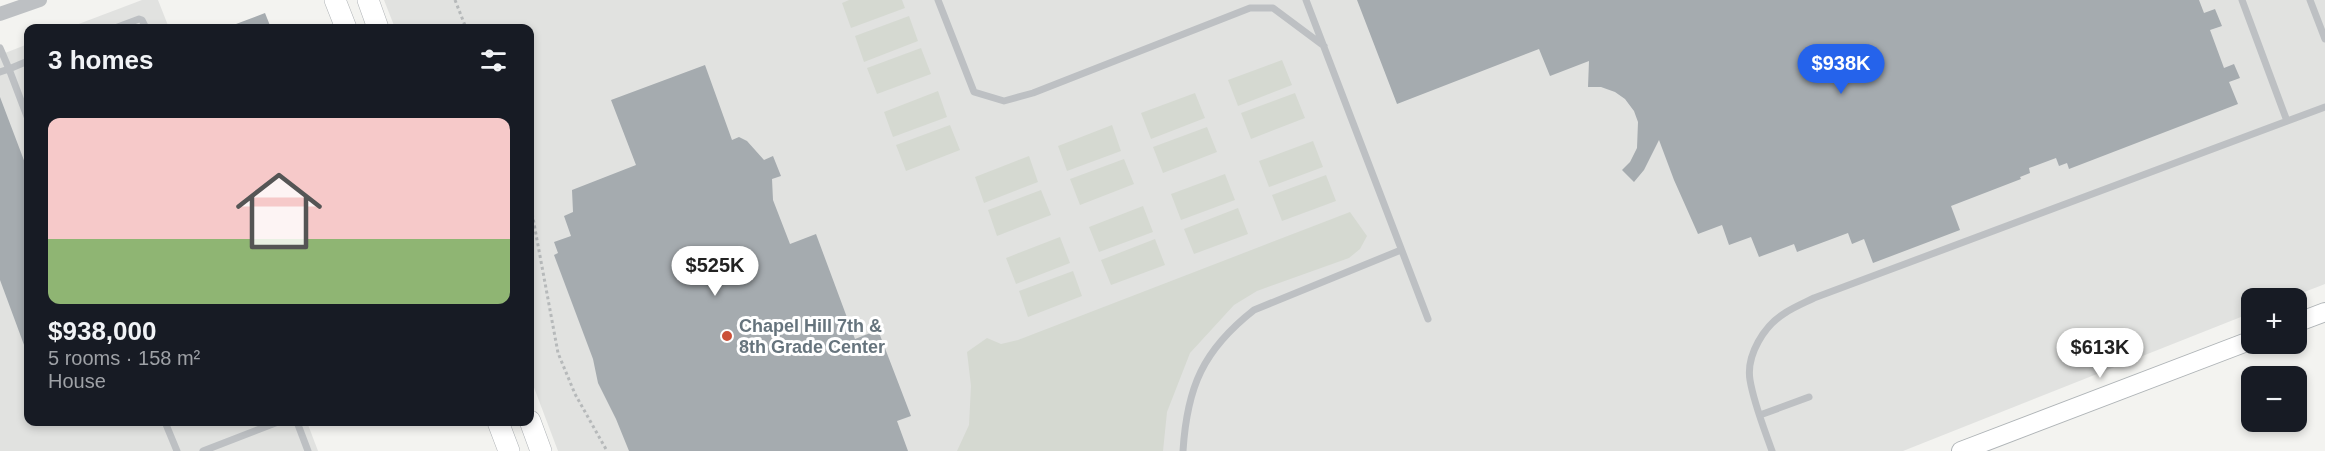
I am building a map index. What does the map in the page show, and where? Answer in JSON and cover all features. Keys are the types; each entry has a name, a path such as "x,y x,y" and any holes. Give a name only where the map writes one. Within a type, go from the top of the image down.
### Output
{"main road":[{"path":"335,0 344,24"},
{"path":"368,0 377,24"},
{"path":"2307,319 2325,312"},
{"path":"1961,451 2241,344"},
{"path":"500,426 509,451"},
{"path":"532,426 541,451"}],"street":[{"path":"0,15 40,0"}],"lane":[{"path":"939,0 974,92 1004,100 1034,93 1250,8 1273,8 1324,46"},
{"path":"1306,0 1428,319"},
{"path":"2242,0 2287,121"},
{"path":"2310,0 2325,39"},
{"path":"127,24 139,20 142,20 144,24"},
{"path":"0,48 24,108"},
{"path":"0,72 24,63"},
{"path":"1772,451 1749,377 1756,348 1762,335 1784,313 1814,298 2325,107"},
{"path":"1183,451 1185,418 1197,378 1211,352 1234,325 1254,310 1401,250"},
{"path":"1760,415 1809,397"},
{"path":"167,426 177,451"},
{"path":"204,451 268,426"},
{"path":"299,426 308,451"}],"path":[{"path":"455,0 464,24"},
{"path":"534,224 558,353 575,394 607,451"}],"shaded area":[{"path":"142,0 158,0 167,24 79,24"},
{"path":"384,0 2325,0 2325,284 2307,291 2307,288 2241,288 2241,317 1903,451 558,451 534,388 534,24 393,24"},
{"path":"849,0 902,0 905,8 851,28 842,3"},
{"path":"909,16 918,41 864,62 855,36"},
{"path":"24,46 24,426 309,426 318,451 0,451 0,55"},
{"path":"921,48 931,74 877,94 867,68"},
{"path":"1282,60 1292,85 1238,106 1228,80"},
{"path":"938,91 947,117 893,137 884,112"},
{"path":"1195,93 1205,118 1151,139 1141,113"},
{"path":"1295,93 1305,118 1251,139 1241,113"},
{"path":"950,125 960,150 906,171 896,145"},
{"path":"1112,125 1121,151 1067,171 1058,146"},
{"path":"1207,127 1217,152 1163,173 1153,147"},
{"path":"1313,141 1323,167 1269,187 1259,161"},
{"path":"1029,156 1038,182 984,203 975,177"},
{"path":"1124,159 1134,184 1080,205 1070,179"},
{"path":"1225,174 1235,200 1181,220 1171,194"},
{"path":"1326,175 1336,201 1282,221 1272,195"},
{"path":"1041,190 1051,215 997,236 988,210"},
{"path":"1143,206 1153,232 1099,252 1089,227"},
{"path":"1238,208 1248,234 1194,254 1184,229"},
{"path":"1350,212 1367,236 1360,249 1349,258 1257,291 1234,305 1190,353 1167,412 1163,451 957,451 969,425 971,386 967,352 987,338 1001,344 1018,340"},
{"path":"1060,237 1070,263 1016,284 1006,258"},
{"path":"1155,239 1165,265 1111,285 1101,260"},
{"path":"1073,271 1082,296 1028,317 1019,291"}],"building":[{"path":"1357,0 2199,0 2204,13 2215,9 2222,26 2210,30 2224,68 2234,64 2240,78 2229,82 2238,104 2069,169 2067,163 2059,166 2056,158 2029,168 2030,173 2020,177 2021,179 1951,206 1960,230 1873,263 1864,239 1852,244 1848,233 1797,252 1794,244 1759,257 1751,237 1729,245 1722,225 1698,234 1659,140 1644,170 1634,182 1622,170 1630,162 1637,148 1638,122 1634,111 1625,99 1615,92 1601,87 1588,87 1589,61 1550,76 1539,49 1397,104"},
{"path":"265,13 269,24 236,24"},
{"path":"705,65 732,140 739,137 747,141 764,160 773,156 781,176 772,179 773,200 790,244 816,234 855,339 878,330 911,416 897,421 908,451 629,451 598,383 593,359 554,255 558,253 554,242 571,236 564,216 573,212 572,190 636,165 611,100"},
{"path":"0,97 24,160 24,345 0,280"}],"place":[{"name":"Chapel Hill 7th & 8th Grade Center","path":"727,336"}]}
